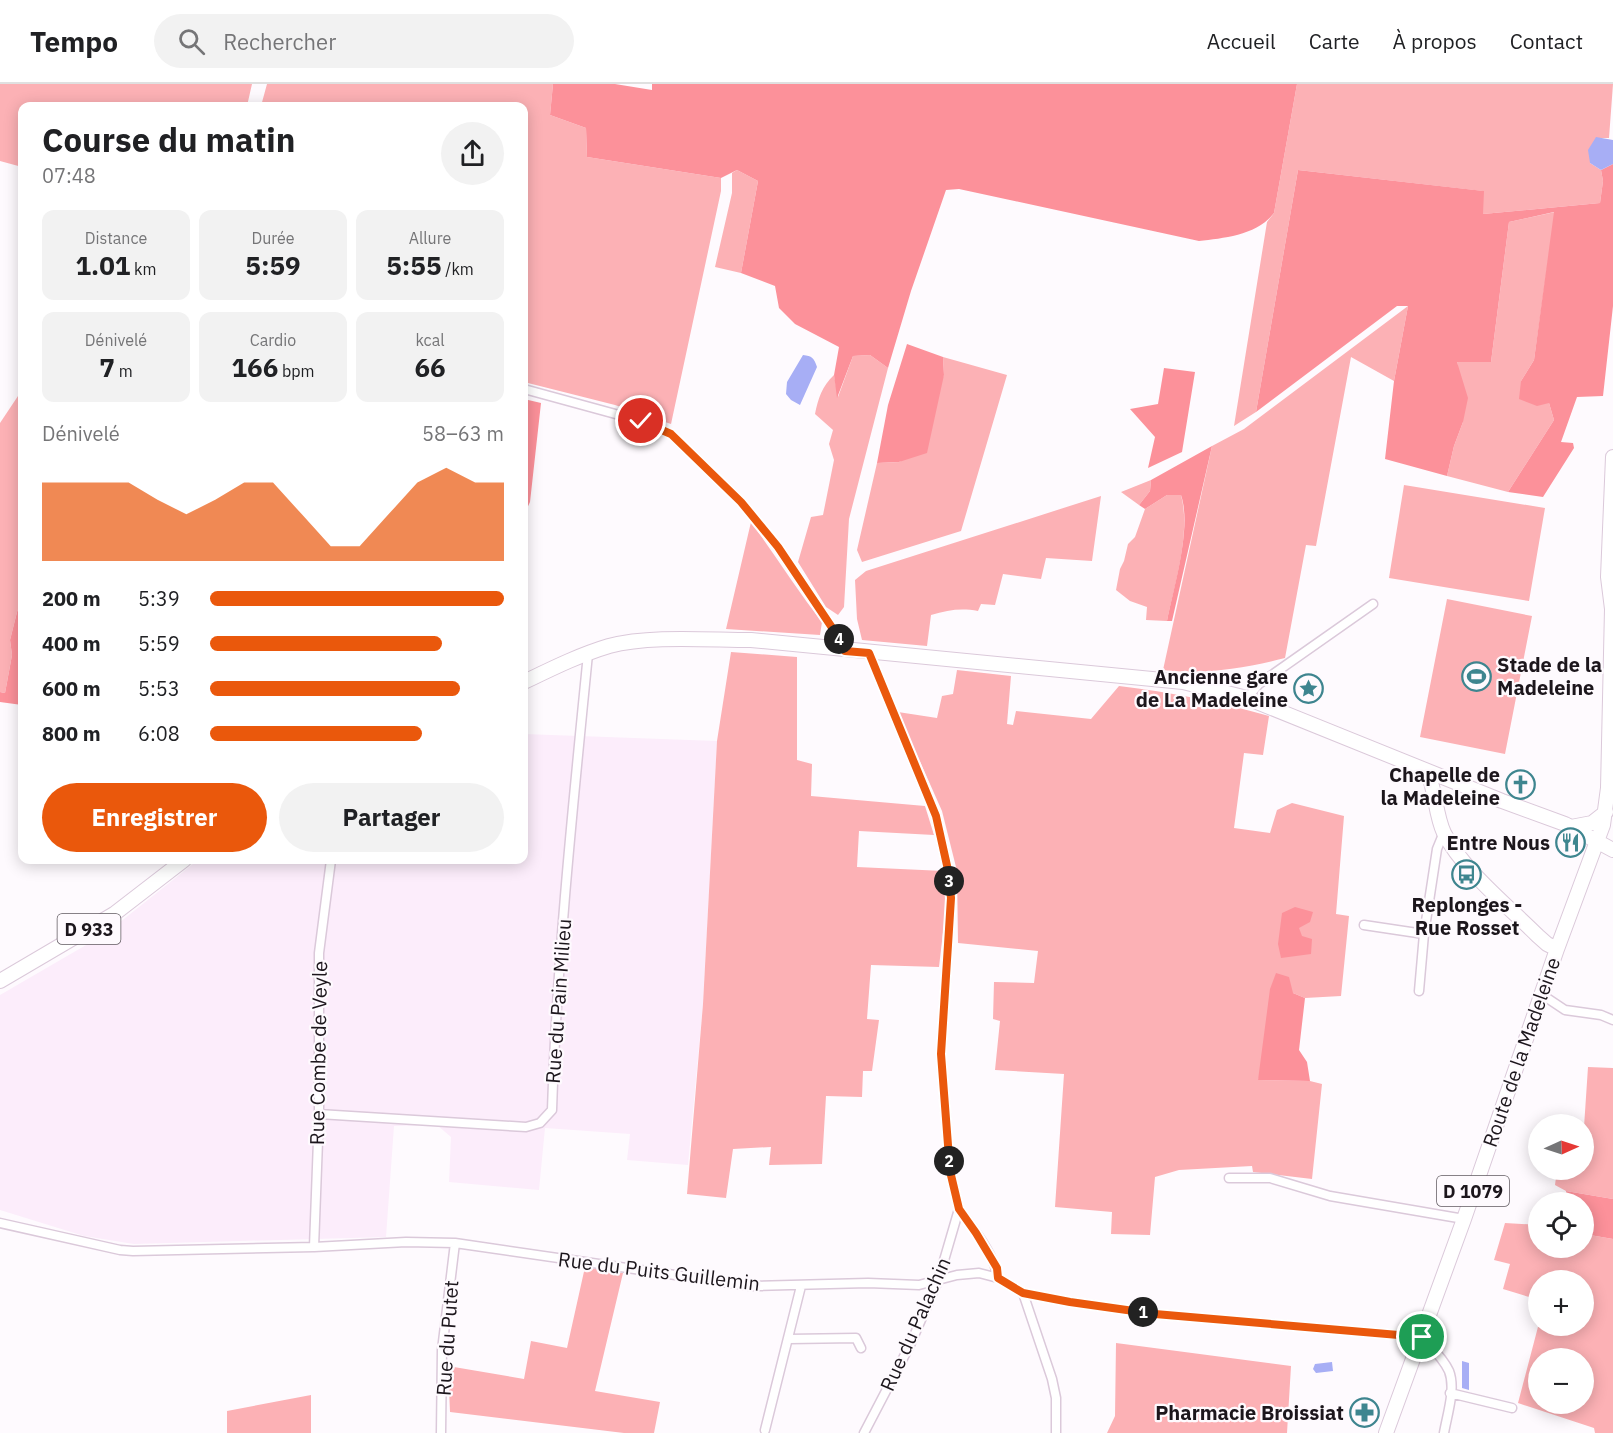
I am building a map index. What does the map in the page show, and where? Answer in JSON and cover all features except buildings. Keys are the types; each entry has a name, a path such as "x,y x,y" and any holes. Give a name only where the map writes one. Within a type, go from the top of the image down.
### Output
{"main road":[{"name":"D 1079","path":"1598,841 1606,812 1608,788 1611,609 1608,577 1613,457"},
{"path":"528,679 588,654 620,644 685,640 751,640 845,651 1162,679 1247,698 1571,827 1613,850"},
{"path":"1427,771 1432,781 1443,832 1459,855 1538,936 1557,949"},
{"path":"1571,827 1592,823 1606,812"},
{"name":"Route de la Madeleine","path":"1386,1433 1464,1219 1557,949 1598,841"},
{"name":"D 933","path":"0,981 114,914 179,864"}],"street":[{"path":"528,390 641,421 671,434 741,502 778,547 839,638 845,651"},
{"path":"1247,698 1259,684 1373,604"},
{"name":"Rue du Palachin","path":"864,1433 910,1345 938,1281 959,1209 950,1171 941,1054 951,898 948,870 936,816 869,653"},
{"name":"Rue du Pain Milieu","path":"319,1114 526,1127 540,1123 552,1110 554,1044 567,872 588,654"},
{"path":"1419,991 1424,934 1437,849 1443,832"},
{"name":"Rue Combe de Veyle","path":"314,1247 319,1114 319,953 330,864"},
{"path":"1364,925 1424,934"},
{"path":"1541,994 1565,1010 1601,1015 1613,1020"},
{"path":"1229,1178 1270,1178 1330,1196 1464,1219"},
{"path":"959,1209 997,1268 998,1278"},
{"name":"Rue du Puits Guillemin","path":"0,1223 133,1251 314,1247 406,1242 455,1244 750,1286 868,1283 919,1285 957,1275 979,1273 998,1278 1023,1293 1070,1302 1155,1314 1422,1337"},
{"name":"Rue du Putet","path":"441,1433 442,1350 455,1244"},
{"path":"765,1430 801,1286"},
{"path":"1023,1293 1052,1379 1056,1398 1056,1433"},
{"path":"1422,1337 1449,1372 1450,1393 1444,1433"},
{"path":"789,1340 856,1338 861,1348"},
{"path":"1450,1393 1512,1408"}],"shaded area":[{"path":"0,84 252,84 248,102 18,102 18,166 0,161"},
{"path":"267,84 553,84 550,115 586,128 587,157 721,178 721,191 671,424 615,405 528,383 528,102 262,102"},
{"path":"553,84 615,84 652,90 652,84 1297,84 1274,213 1259,226 1240,234 1199,241 959,189 946,190 911,291 888,368 870,355 853,356 837,398 834,375 839,347 795,324 779,308 775,286 741,273 758,181 737,170 721,178 587,157 586,128 550,115"},
{"path":"1297,84 1613,84 1609,138 1596,138 1590,163 1601,170 1603,181 1600,203 1483,214 1483,191 1298,170 1256,412 1234,426 1267,222 1274,213"},
{"path":"1613,164 1613,306 1603,396 1577,397 1561,442 1573,443 1574,448 1543,497 1508,492 1554,420 1549,403 1537,406 1519,399 1521,381 1534,360 1554,212 1509,222 1491,362 1457,362 1468,398 1447,476 1385,459 1394,381 1408,306 1397,306 1256,412 1298,170 1484,191 1483,214 1600,203 1603,181 1601,170"},
{"path":"737,170 758,181 741,273 715,267 732,193 732,173"},
{"path":"1555,212 1534,360 1521,381 1549,403 1554,420 1508,492 1447,476 1454,446 1463,422 1457,361 1491,362 1509,222"},
{"path":"1408,306 1394,381 1351,357 1316,546 1306,545 1285,658 1224,670 1193,672 1163,670 1212,446 1244,429"},
{"path":"907,344 943,357 944,375 927,453 899,462 877,463 888,405"},
{"path":"870,355 888,368 849,519 844,607 838,615 826,607 798,562 811,517 823,515 834,460 829,444 833,430 815,414 821,393 830,379 834,375 838,397 853,356"},
{"path":"943,357 1007,375 961,531 862,562 857,550 877,463 900,462 944,375"},
{"path":"1164,368 1195,372 1182,452 1148,468 1155,437 1130,409 1158,404"},
{"path":"18,396 18,609 10,640 12,655 5,693 0,692 0,423"},
{"path":"528,400 541,403 528,506"},
{"path":"1212,446 1172,621 1167,621 1183,540 1184,508 1181,495 1167,495 1145,509 1139,505 1150,491 1151,480"},
{"path":"1151,480 1150,491 1139,505 1121,492"},
{"path":"1404,485 1545,508 1529,601 1389,578"},
{"path":"1167,495 1181,495 1184,525 1181,558 1167,621 1146,620 1147,607 1130,601 1116,590 1128,544 1135,537 1145,509"},
{"path":"1101,496 1092,561 1046,558 1041,579 1003,574 995,605 981,604 978,611 954,610 931,615 927,646 862,640 857,619 855,580 866,571"},
{"path":"751,522 822,622 820,635 726,629"},
{"name":"Stade de la Madeleine","path":"1447,599 1532,616 1505,754 1420,737"},
{"path":"18,609 18,704 0,702 0,692 5,693 12,655 10,640"},
{"path":"731,652 797,657 797,760 812,764 811,796 925,806 934,835 859,831 857,867 944,871 947,898 939,967 871,965 867,1019 879,1020 872,1071 863,1071 862,1097 826,1096 822,1164 769,1165 771,1147 733,1149 726,1198 687,1194 703,1004 717,741"},
{"path":"957,670 1011,676 1007,724 1013,725 1016,711 1091,719 1119,686 1195,698 1269,716 1263,755 1244,753 1234,828 1270,833 1277,810 1292,803 1344,816 1336,914 1349,916 1341,996 1305,998 1293,993 1258,1080 1310,1081 1322,1084 1312,1179 1253,1172 1252,1166 1179,1170 1155,1177 1150,1235 1111,1234 1112,1212 1055,1207 1064,1074 995,1070 1000,1021 993,1019 994,982 1034,983 1038,951 958,943 957,871 942,811 898,712 937,718 942,696 953,694"},
{"path":"528,734 717,741 703,1004 688,1165 627,1160 630,1134 545,1128 539,1190 449,1182 451,1137 437,1125 394,1126 386,1237 134,1244 84,1236 0,1210 0,995 105,934 193,864 528,864"},
{"path":"1295,907 1313,912 1310,922 1299,928 1302,936 1312,939 1311,954 1281,958 1278,944 1282,913"},
{"path":"1276,973 1289,977 1293,993 1305,998 1299,1050 1307,1062 1310,1081 1258,1080 1270,989"},
{"path":"1588,1067 1613,1068 1613,1199 1594,1196 1594,1192 1566,1191 1555,1185 1556,1180 1594,1180 1594,1114 1585,1114"},
{"path":"1594,1196 1613,1199 1613,1239 1594,1236"},
{"path":"1505,1223 1528,1224 1528,1258 1594,1258 1594,1236 1613,1239 1613,1433 1595,1433 1594,1428 1551,1414 1594,1414 1594,1348 1532,1348 1536,1336 1594,1336 1594,1270 1528,1270 1528,1297 1503,1289 1510,1264 1494,1260"},
{"path":"585,1267 623,1273 595,1391 660,1402 654,1433 624,1433 450,1412 448,1366 524,1379 531,1341 567,1348"},
{"path":"1116,1343 1291,1366 1287,1433 1107,1433 1115,1416"},
{"path":"1528,1365 1528,1406 1518,1403"},
{"path":"311,1395 311,1433 227,1433 227,1411"}],"water":[{"path":"1596,137 1613,140 1613,164 1601,170 1590,163 1588,150"},
{"path":"803,355 812,358 817,367 800,405 786,394 787,382"},
{"path":"1462,1361 1469,1363 1469,1390 1462,1388"},
{"path":"1332,1362 1333,1371 1316,1373 1313,1369 1315,1364"}],"place":[{"name":"Stade de la Madeleine","path":"1476,676"},
{"name":"Ancienne gare de La Madeleine","path":"1309,688"},
{"name":"Chapelle de la Madeleine","path":"1521,785"},
{"name":"Entre Nous","path":"1571,842"},
{"name":"Replonges - Rue Rosset","path":"1467,874"},
{"name":"Pharmacie Broissiat","path":"1365,1412"}],"route":[{"path":"641,421 671,434 741,502 778,547 839,638 845,651 869,653 936,816 948,870 951,898 941,1054 950,1171 959,1209 997,1268 998,1278 1023,1293 1155,1314 1422,1337"}]}
